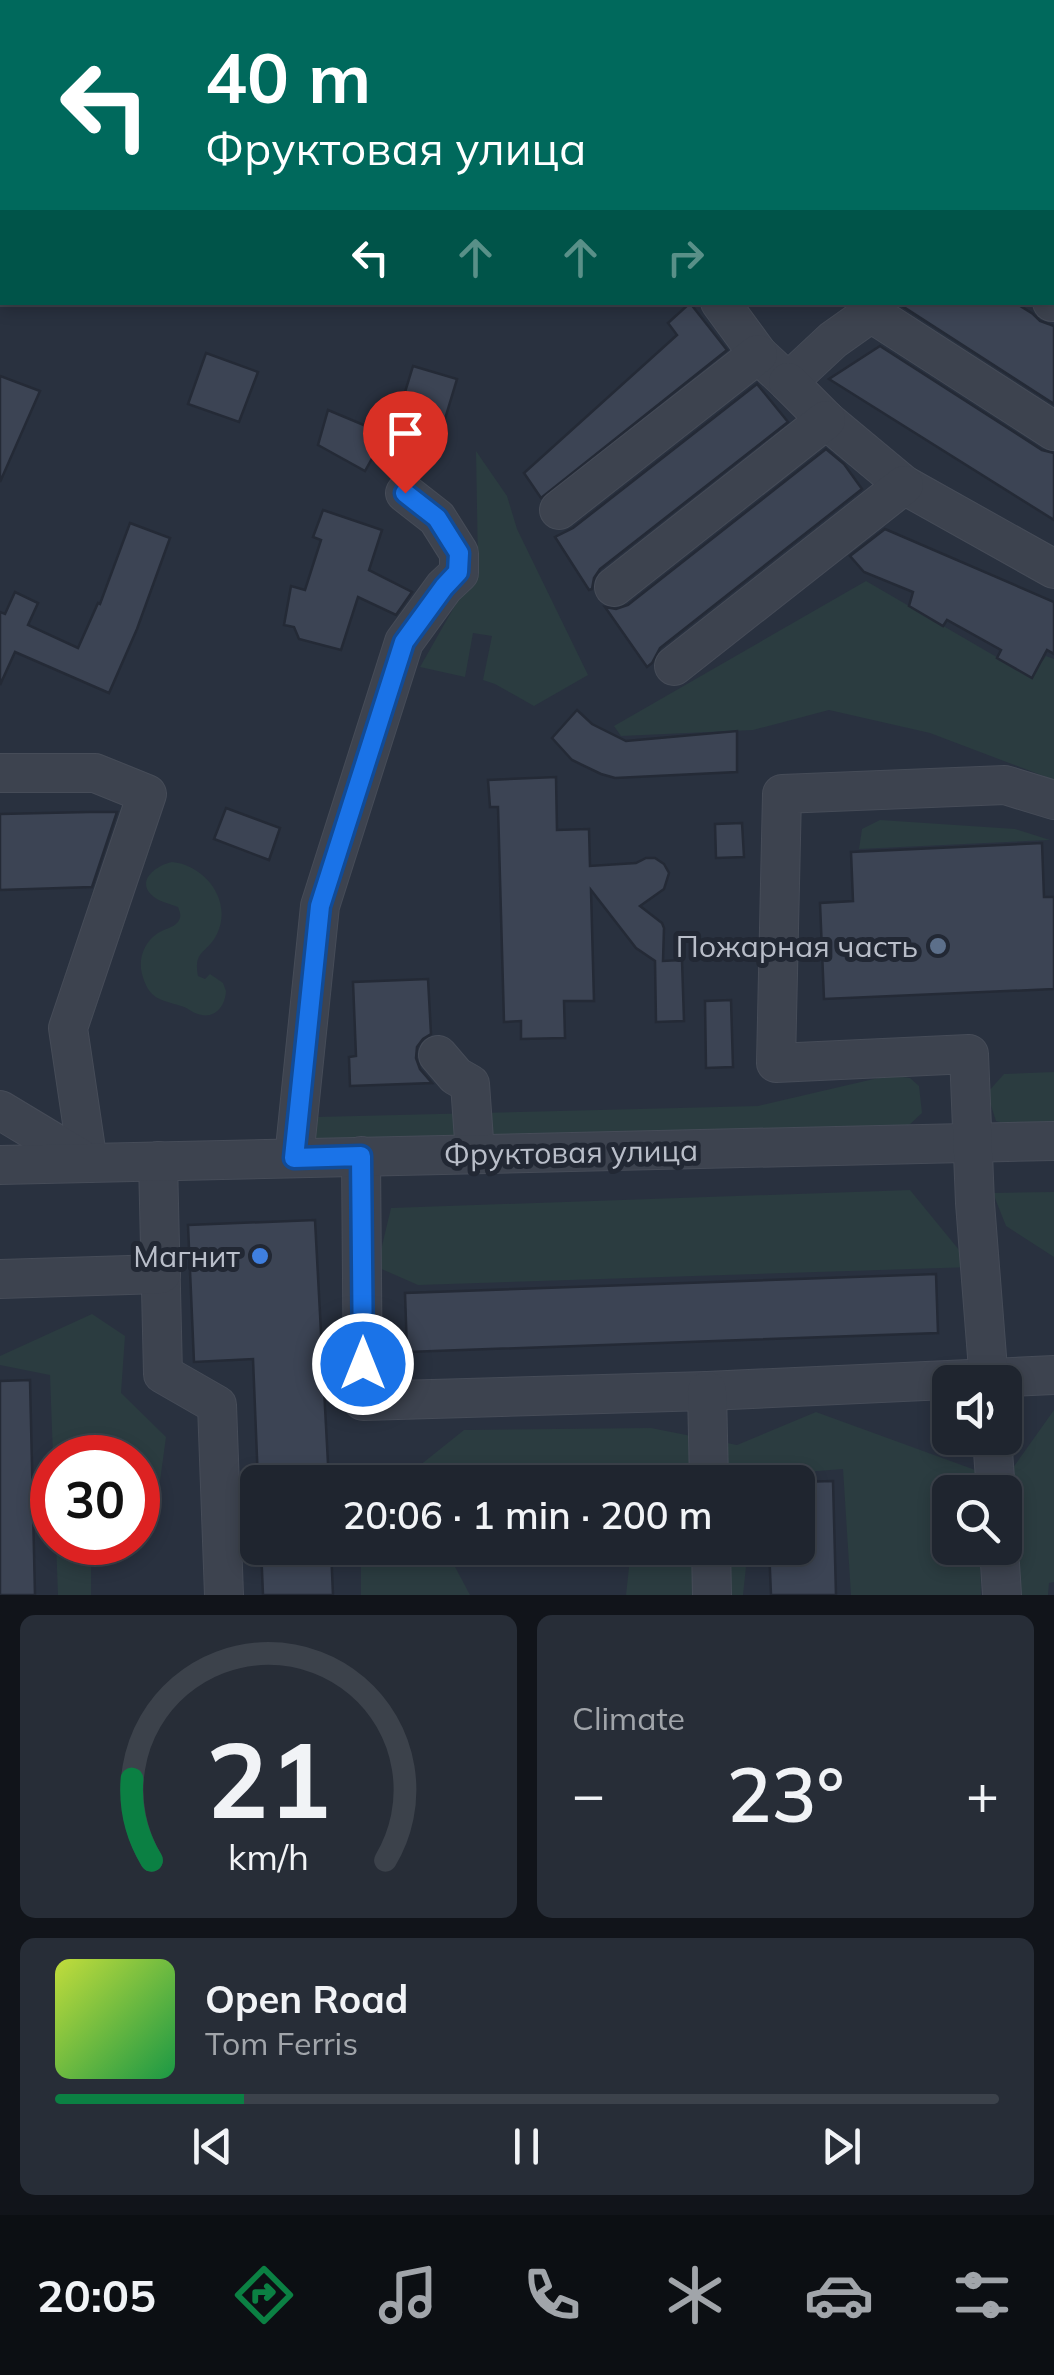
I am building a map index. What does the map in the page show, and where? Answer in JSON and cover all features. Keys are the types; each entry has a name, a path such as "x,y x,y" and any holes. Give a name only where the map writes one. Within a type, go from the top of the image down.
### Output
{"street":[{"path":"722,305 758,354 826,420 904,485 1054,570"},
{"path":"788,382 833,340 872,313 1054,430"},
{"path":"559,510 758,354"},
{"path":"614,586 826,420"},
{"path":"674,666 904,485"},
{"path":"294,1158 320,906 404,642 458,572 459,553 437,518 405,493"},
{"path":"0,773 95,773 147,794 68,1028 88,1163"},
{"path":"988,1365 975,1204 970,1054 776,1063 782,794 1005,785 1054,800"},
{"path":"438,1056 456,1076 470,1084 475,1154"},
{"path":"0,1110 88,1163"},
{"name":"Фруктовая улица","path":"0,1165 1054,1141"},
{"path":"361,1156 363,1401 932,1382"},
{"path":"158,1161 163,1374 218,1404 224,1595"},
{"path":"0,1280 161,1274"},
{"path":"1022,1377 1054,1374"},
{"path":"707,1390 709,1465"},
{"path":"711,1565 712,1595"},
{"path":"1000,1565 1002,1595"}],"shaded area":[{"path":"476,451 507,496 517,529 588,675 534,706 483,680 492,636 473,633 465,677 420,667 478,565"},
{"path":"866,581 1031,677 1046,656 1054,659 1054,780 930,733 829,710 753,730 621,736 614,726"},
{"path":"880,820 1015,829 1050,840 859,849 862,829"},
{"path":"172,862 205,877 221,909 217,934 197,961 198,976 205,979 210,974 223,983 226,991 220,1008 212,1014 201,1015 156,997 142,974 142,957 149,941 180,918 178,907 156,899 146,886 154,870"},
{"path":"1054,1072 1054,1124 1010,1125 996,1121 987,1093 1004,1074"},
{"path":"896,1076 910,1078 919,1086 922,1113 907,1127 303,1146 316,1117 758,1106"},
{"path":"910,1190 973,1267 418,1285 377,1267 391,1208"},
{"path":"1054,1192 1054,1257 1006,1226 993,1193"},
{"path":"92,1314 125,1336 121,1393 166,1437 160,1481 160,1435 52,1435 50,1375 0,1365 0,1356"},
{"path":"1054,1410 1054,1582 1049,1583 1048,1595 1016,1595 1015,1565 1022,1565 1022,1475 1010,1472"},
{"path":"816,1412 978,1471 978,1475 932,1475 932,1565 980,1565 981,1595 851,1595 843,1469 815,1471 815,1465 420,1465 464,1430 651,1428 737,1445"},
{"path":"57,1565 91,1565 91,1595 58,1595"},
{"path":"361,1565 454,1565 470,1595 361,1595"},
{"path":"629,1565 746,1565 743,1595 626,1595"}],"building":[{"path":"692,305 727,350 541,498 524,473 677,335 668,323"},
{"path":"901,305 1019,305 1054,326 1054,404"},
{"path":"880,346 1042,450 1054,453 1054,520 829,379"},
{"path":"206,353 258,372 239,422 188,404"},
{"path":"413,366 457,379 432,462 379,446 365,471 318,445 328,410 378,431 388,398 402,402"},
{"path":"0,376 40,391 0,482"},
{"path":"757,384 788,422 600,569 589,590 555,537 573,528"},
{"path":"826,449 844,464 862,489 660,648 647,667 605,607 628,605"},
{"path":"323,510 382,530 369,570 412,592 396,615 358,597 341,650 299,639 294,627 284,625 291,586 305,590 321,540 313,537"},
{"path":"130,523 170,538 109,693 15,652 0,685 0,612 5,614 15,592 38,603 28,625 78,648 100,604"},
{"path":"885,529 1054,602 1054,654 1047,650 1032,678 997,658 1001,650 947,620 943,626 909,606 913,592 864,572 850,556"},
{"path":"577,710 592,724 626,741 737,731 737,772 615,778 601,774 572,760 552,738"},
{"path":"556,777 557,830 589,829 590,866 655,858 669,873 664,889 640,906 662,923 663,961 682,960 684,1021 656,1022 655,961 636,948 591,890 594,1001 564,1001 565,1038 521,1039 521,1021 504,1022 498,807 490,807 488,780"},
{"path":"226,808 280,828 269,860 214,839"},
{"path":"117,812 92,887 0,890 0,814"},
{"path":"742,823 744,857 716,858 715,824"},
{"name":"Пожарная часть","path":"1042,843 1044,897 1054,897 1054,989 824,999 820,903 853,901 851,852"},
{"path":"428,979 431,1034 417,1047 416,1058 432,1083 350,1086 349,1057 356,1056 353,982"},
{"path":"731,1000 733,1067 706,1068 705,1001"},
{"path":"315,1220 328,1465 257,1465 253,1359 194,1362 188,1225"},
{"path":"936,1274 938,1333 407,1352 405,1293"},
{"path":"30,1380 30,1565 34,1565 35,1595 0,1595 0,1381"},
{"path":"833,1481 836,1595 771,1595 770,1565 815,1565 815,1482"},
{"path":"262,1565 332,1565 333,1595 263,1595"}],"place":[{"name":"Пожарная часть","path":"938,946"},
{"name":"Магнит","path":"260,1256"}],"route":[{"path":"363,1364 361,1156 294,1158 320,906 404,642 458,572 459,553 437,518 405,493"}]}
